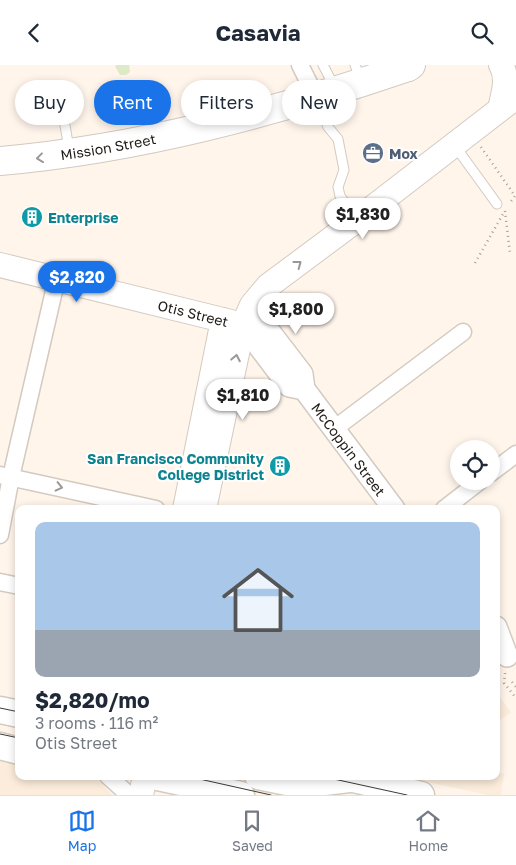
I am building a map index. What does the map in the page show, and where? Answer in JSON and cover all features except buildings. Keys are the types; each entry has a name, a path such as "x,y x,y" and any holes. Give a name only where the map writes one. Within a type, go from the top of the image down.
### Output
{"highway":[{"name":"Mission Street","path":"358,74 412,66"},
{"name":"Mission Street","path":"0,161 70,154 190,130 282,106"}],"main road":[{"path":"501,65 508,103"},
{"name":"Otis Street","path":"0,265 233,322 252,305 268,286 508,103"},
{"path":"186,505 233,322"},
{"path":"205,505 233,322"},
{"path":"0,710 15,713"},
{"path":"0,723 15,725"},
{"path":"0,738 15,740"},
{"path":"0,746 15,750"},
{"path":"141,795 144,780"},
{"path":"163,780 189,790 241,795"},
{"path":"277,780 301,785 330,780"},
{"path":"359,780 421,795"}],"street":[{"path":"300,65 313,80"},
{"path":"0,535 6,476 57,278"},
{"name":"McCoppin Street","path":"233,322 269,331 302,374 304,389 391,505"},
{"path":"334,429 463,333"},
{"path":"500,466 516,454"},
{"path":"6,476 138,505"},
{"path":"449,505 468,490"},
{"path":"0,582 15,584"},
{"path":"500,635 504,655"},
{"path":"112,780 129,795"},
{"path":"329,795 344,780"}],"lane":[{"path":"323,65 325,80"},
{"path":"65,125 70,154"},
{"path":"328,125 338,139 344,170 338,187 340,196 358,219"},
{"path":"454,144 497,204"}],"path":[{"path":"475,263 505,210"},
{"path":"504,655 504,683 516,698"},
{"path":"512,682 516,687"}],"shaded area":[{"path":"500,697 511,712 500,720"},
{"path":"0,758 15,761 15,780 99,780 112,795 0,795"},
{"path":"500,773 504,774 501,795 488,795 418,780 500,780"}],"green space":[{"path":"130,65 130,72 126,75 120,75 115,66"}],"tram line":[{"path":"0,708 15,711"},
{"path":"0,734 15,737"},
{"path":"204,780 271,795"},
{"path":"338,780 407,795"}],"place":[{"name":"Mox","path":"373,153"},
{"name":"Enterprise","path":"32,217"},
{"name":"San Francisco Community College District","path":"280,466"}]}
